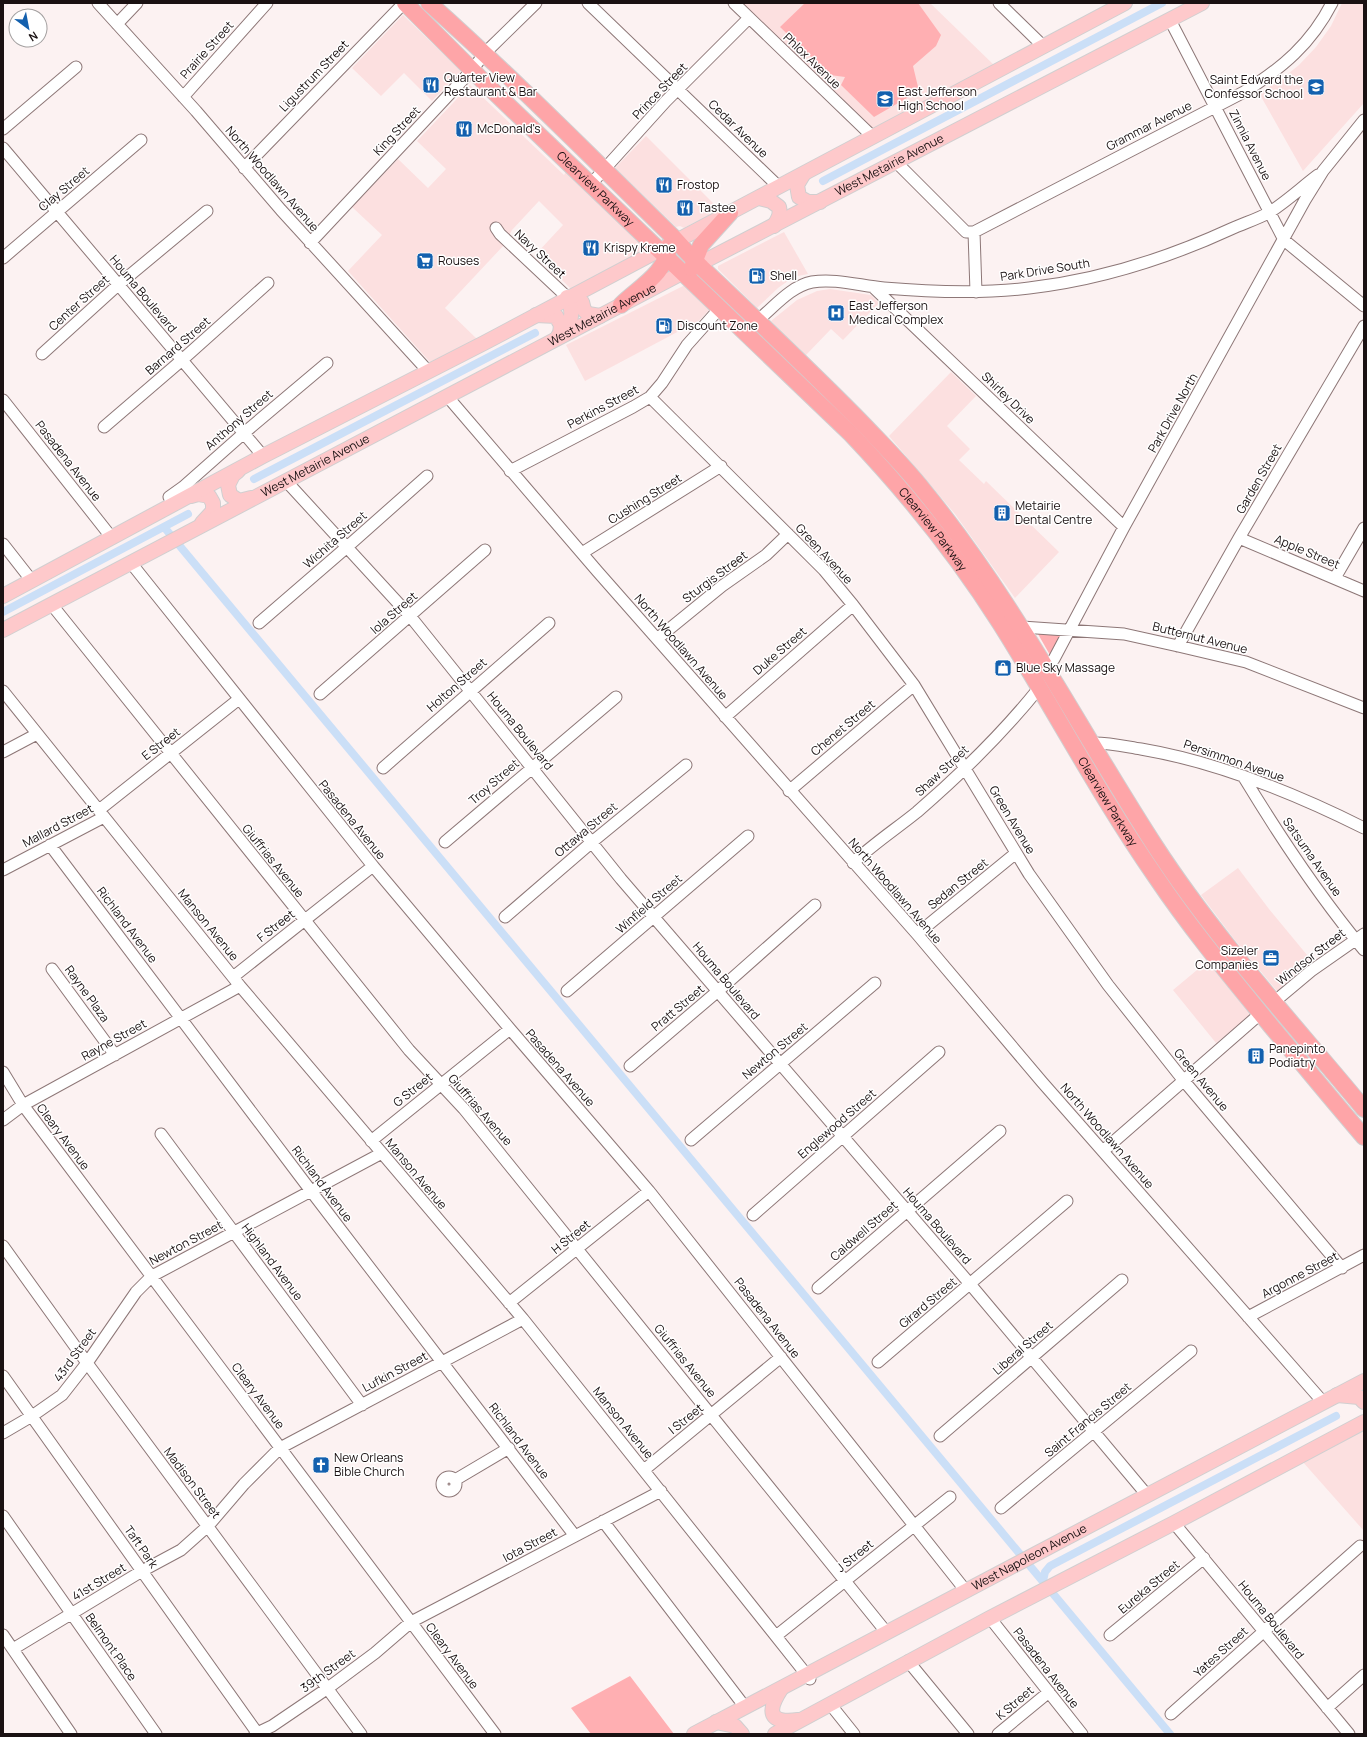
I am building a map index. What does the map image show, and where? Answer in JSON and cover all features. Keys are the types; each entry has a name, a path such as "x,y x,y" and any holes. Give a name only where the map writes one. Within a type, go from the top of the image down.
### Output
{"highway":[{"name":"Clearview Parkway","path":"404,3 591,184 758,320 837,397 924,490 964,542 1022,627 1086,736 1157,849 1183,887 1222,939 1364,1109"},
{"name":"Clearview Parkway","path":"429,3 485,53 661,226 668,248"},
{"path":"536,132 550,117"},
{"path":"692,266 701,245 730,213"},
{"path":"621,305 634,292 657,274 668,248"},
{"name":"Clearview Parkway","path":"692,266 698,286 851,434 918,509 950,550 1004,630 1073,747 1156,877 1195,931 1239,987 1364,1137"},
{"path":"741,328 750,326 770,346 782,344"},
{"path":"1004,630 1023,646 1036,667 1040,669 1046,667"},
{"path":"1039,688 1044,684 1048,685 1063,709 1086,736"},
{"path":"1239,987 1249,988 1265,1005 1274,1002"},
{"path":"1261,1013 1270,1011 1275,1014 1287,1028 1296,1028"}],"main road":[{"path":"3,596 263,456 598,281 668,248 730,213 1125,3"},
{"name":"West Metairie Avenue","path":"3,630 287,482 692,266 821,202 1202,3"},
{"path":"803,175 797,185 799,197 808,202 821,202"},
{"path":"759,198 771,200 779,207 779,218 774,226"},
{"path":"581,326 579,314 582,302 591,288 598,281"},
{"path":"556,338 571,319 572,308 567,298"},
{"path":"582,302 584,310 588,314 600,316"},
{"path":"535,315 556,316 561,325 556,338"},
{"path":"243,467 233,475 228,485 230,495 239,501 262,495"},
{"path":"185,498 198,494 209,496 214,503 213,511 206,521 191,532"},
{"name":"West Napoleon Avenue","path":"694,1734 781,1689 808,1677 887,1633 1364,1381"},
{"path":"1337,1395 1359,1397 1364,1402"},
{"path":"775,1734 908,1661 1174,1523 1360,1424 1364,1413"},
{"path":"781,1689 772,1705 774,1716 787,1722 800,1720"},
{"path":"716,1722 735,1726 742,1734"}],"street":[{"name":"North Woodlawn Avenue","path":"98,3 183,97 310,243 428,371"},
{"path":"117,24 137,3"},
{"name":"Prairie Street","path":"183,97 267,3"},
{"name":"Ligustrum Street","path":"244,168 404,3"},
{"name":"King Street","path":"310,243 472,70 485,53 536,3"},
{"name":"Cedar Avenue","path":"588,3 779,187"},
{"name":"Phlox Avenue","path":"734,3 873,137"},
{"path":"999,3 1044,47"},
{"name":"Grammar Avenue","path":"974,232 1264,80 1290,59 1304,45 1324,19 1332,3"},
{"name":"Prince Street","path":"591,184 666,101 749,18"},
{"name":"Zinnia Avenue","path":"1170,20 1284,240"},
{"path":"3,128 76,67"},
{"path":"1323,171 1364,120"},
{"name":"Clay Street","path":"3,258 141,140"},
{"name":"Houma Boulevard","path":"3,148 263,456"},
{"path":"896,162 966,232 974,232 976,292"},
{"name":"Park Drive South","path":"758,320 782,298 811,282 826,281 912,290 976,292 1028,288 1073,281 1113,271 1174,252 1217,236 1270,212 1323,171"},
{"name":"Park Drive North","path":"1046,667 1054,659 1071,629 1124,527 1305,200 1323,171"},
{"name":"Center Street","path":"42,354 118,285 207,211"},
{"name":"Navy Street","path":"496,228 500,234 567,298"},
{"path":"1284,240 1364,306"},
{"name":"Barnard Street","path":"104,426 182,360 268,283"},
{"name":"Shirley Drive","path":"874,287 1124,527"},
{"name":"Perkins Street","path":"510,471 650,397 662,383 686,345 720,308"},
{"name":"Garden Street","path":"1178,646 1239,538 1364,326"},
{"name":"Anthony Street","path":"169,497 183,488 244,433 327,363"},
{"name":"North Woodlawn Avenue","path":"447,396 510,471 917,934 1042,1082 1323,1402"},
{"name":"Green Avenue","path":"650,397 824,570 852,605 914,685 1028,874 1108,986 1184,1081 1342,1268"},
{"name":"Pasadena Avenue","path":"3,400 112,538"},
{"name":"Cushing Street","path":"582,553 721,466"},
{"name":"Wichita Street","path":"259,622 347,548 426,476"},
{"name":"Houma Boulevard","path":"287,482 410,616 621,879 906,1212 970,1284 1147,1495"},
{"path":"1335,578 1364,528"},
{"name":"Sturgis Street","path":"657,639 722,586 766,555 788,534"},
{"name":"Apple Street","path":"1239,538 1364,591"},
{"path":"3,544 32,581"},
{"name":"Iola Street","path":"320,694 485,550"},
{"name":"Pasadena Avenue","path":"131,563 373,866 649,1191 966,1591"},
{"name":"Giuffrias Avenue","path":"52,605 304,921 409,1050 464,1109 887,1633"},
{"name":"Duke Street","path":"725,717 852,605"},
{"name":"Holton Street","path":"383,768 549,623"},
{"name":"Butternut Avenue","path":"1022,627 1071,629 1124,634 1246,662 1364,708"},
{"name":"Chenet Street","path":"789,790 914,685"},
{"name":"Shaw Street","path":"853,863 917,812 965,768 1039,688"},
{"name":"Manson Avenue","path":"3,691 236,982 523,1319 808,1677"},
{"name":"Troy Street","path":"445,842 616,697"},
{"name":"E Street","path":"102,814 170,753 239,699"},
{"path":"3,752 37,734"},
{"name":"Persimmon Avenue","path":"1086,736 1103,742 1177,755 1243,776 1279,790 1364,828"},
{"name":"Ottawa Street","path":"505,917 592,842 686,765"},
{"name":"Satsuma Avenue","path":"1243,776 1298,864 1360,936 1364,950"},
{"name":"Mallard Street","path":"3,870 50,845 102,814"},
{"name":"Winfield Street","path":"567,992 748,836"},
{"name":"Richland Avenue","path":"50,845 311,1191 575,1536"},
{"name":"Sedan Street","path":"917,934 1016,853"},
{"name":"F Street","path":"236,982 304,921 373,866"},
{"name":"Pratt Street","path":"630,1066 815,905"},
{"name":"Windsor Street","path":"1274,1002 1311,971 1360,936"},
{"name":"Rayne Plaza","path":"52,969 115,1055"},
{"name":"Rayne Street","path":"3,1120 23,1105 180,1018 236,982"},
{"name":"Newton Street","path":"691,1140 875,983"},
{"path":"1103,1150 1261,1013"},
{"name":"G Street","path":"372,1141 510,1029"},
{"name":"Englewood Street","path":"753,1215 939,1052"},
{"name":"Cleary Avenue","path":"3,1072 23,1105 495,1734"},
{"name":"Caldwell Street","path":"818,1288 1000,1131"},
{"name":"Highland Avenue","path":"161,1134 362,1405"},
{"name":"Newton Street","path":"152,1276 382,1153"},
{"name":"H Street","path":"509,1303 649,1191"},
{"name":"Girard Street","path":"878,1362 1067,1201"},
{"name":"Madison Street","path":"3,1246 87,1363 361,1734"},
{"name":"Argonne Street","path":"1248,1317 1364,1255"},
{"name":"43rd Street","path":"3,1433 32,1416 62,1395 73,1383 136,1292 152,1276"},
{"name":"Liberal Street","path":"940,1436 1122,1280"},
{"name":"Lufkin Street","path":"280,1448 523,1319"},
{"name":"Saint Francis Street","path":"1002,1508 1191,1351"},
{"name":"I Street","path":"644,1470 781,1357"},
{"name":"Taft Park","path":"3,1376 257,1734"},
{"name":"41st Street","path":"13,1649 142,1571 181,1550 208,1526 244,1484 280,1448"},
{"path":"455,1480 509,1448"},
{"name":"Iota Street","path":"411,1622 661,1491"},
{"name":"J Street","path":"776,1636 950,1497"},
{"name":"Belmont Place","path":"3,1516 156,1734"},
{"path":"603,1521 745,1707"},
{"name":"Houma Boulevard","path":"1174,1523 1349,1734"},
{"name":"Yates Street","path":"1171,1714 1360,1546"},
{"name":"Eureka Street","path":"1110,1635 1204,1558"},
{"name":"Pasadena Avenue","path":"990,1618 1082,1734"},
{"name":"39th Street","path":"257,1734 272,1726 328,1688 375,1653 411,1622"},
{"path":"3,1635 71,1734"},
{"path":"908,1661 968,1734"},
{"path":"1327,1708 1364,1675"},
{"name":"K Street","path":"998,1734 1049,1692"},
{"path":"830,1704 854,1734"}],"shaded area":[{"name":"East Jefferson High School","path":"737,3 930,3 995,66 871,133"},
{"name":"East Jefferson High School","path":"805,3 918,3 941,35 936,46 913,66 919,91 874,117 841,85 845,77 830,75 780,27"},
{"name":"Saint Edward the Confessor School","path":"1342,3 1364,3 1364,103 1303,171 1259,93 1279,81 1299,65 1316,47 1331,26"},
{"path":"403,15 461,71 432,101 404,73 381,96 352,68"},
{"path":"470,85 564,175 566,172 645,247 645,250 571,289 536,254 563,225 539,201 512,230 504,245 445,308 477,339 430,362 348,271 382,235 352,207 398,159 428,188 446,169 417,141"},
{"path":"646,136 722,212 703,218 684,228 680,226 676,227 615,168"},
{"path":"784,232 808,274 798,276 788,281 778,288 757,308 718,269 718,266"},
{"path":"683,286 686,286 710,309 689,331 683,329 585,381 566,345"},
{"path":"830,289 871,295 879,303 843,340 831,329 806,355 771,321 797,300 817,291"},
{"path":"951,372 976,396 947,426 970,449 959,460 984,484 986,481 1059,552 1015,598 955,514 889,436"},
{"path":"1041,632 1062,635 1050,655 1038,634"},
{"path":"1238,868 1269,909 1312,961 1277,991 1234,939 1201,895"},
{"path":"1209,960 1252,1014 1216,1043 1173,990"},
{"path":"1364,1428 1364,1531 1302,1461"},
{"path":"630,1676 674,1734 591,1734 571,1708"}],"waterway":[{"path":"823,181 1162,3"},
{"path":"254,479 535,333"},
{"path":"3,612 188,514"},
{"path":"164,527 1170,1734"},
{"path":"1043,1581 1045,1572 1050,1566 1336,1416"}],"place":[{"name":"Quarter View Restaurant & Bar","path":"431,85"},
{"name":"Saint Edward the Confessor School","path":"1316,87"},
{"name":"East Jefferson High School","path":"885,99"},
{"name":"McDonald's","path":"464,129"},
{"name":"Frostop","path":"664,185"},
{"name":"Tastee","path":"685,208"},
{"name":"Krispy Kreme","path":"591,248"},
{"name":"Rouses","path":"425,261"},
{"name":"Shell","path":"757,276"},
{"name":"East Jefferson Medical Complex","path":"836,313"},
{"name":"Discount Zone","path":"664,326"},
{"name":"Metairie Dental Centre","path":"1002,513"},
{"name":"Blue Sky Massage","path":"1003,668"},
{"name":"Sizeler Companies","path":"1271,958"},
{"name":"Panepinto Podiatry","path":"1256,1056"},
{"name":"New Orleans Bible Church","path":"321,1465"}]}
